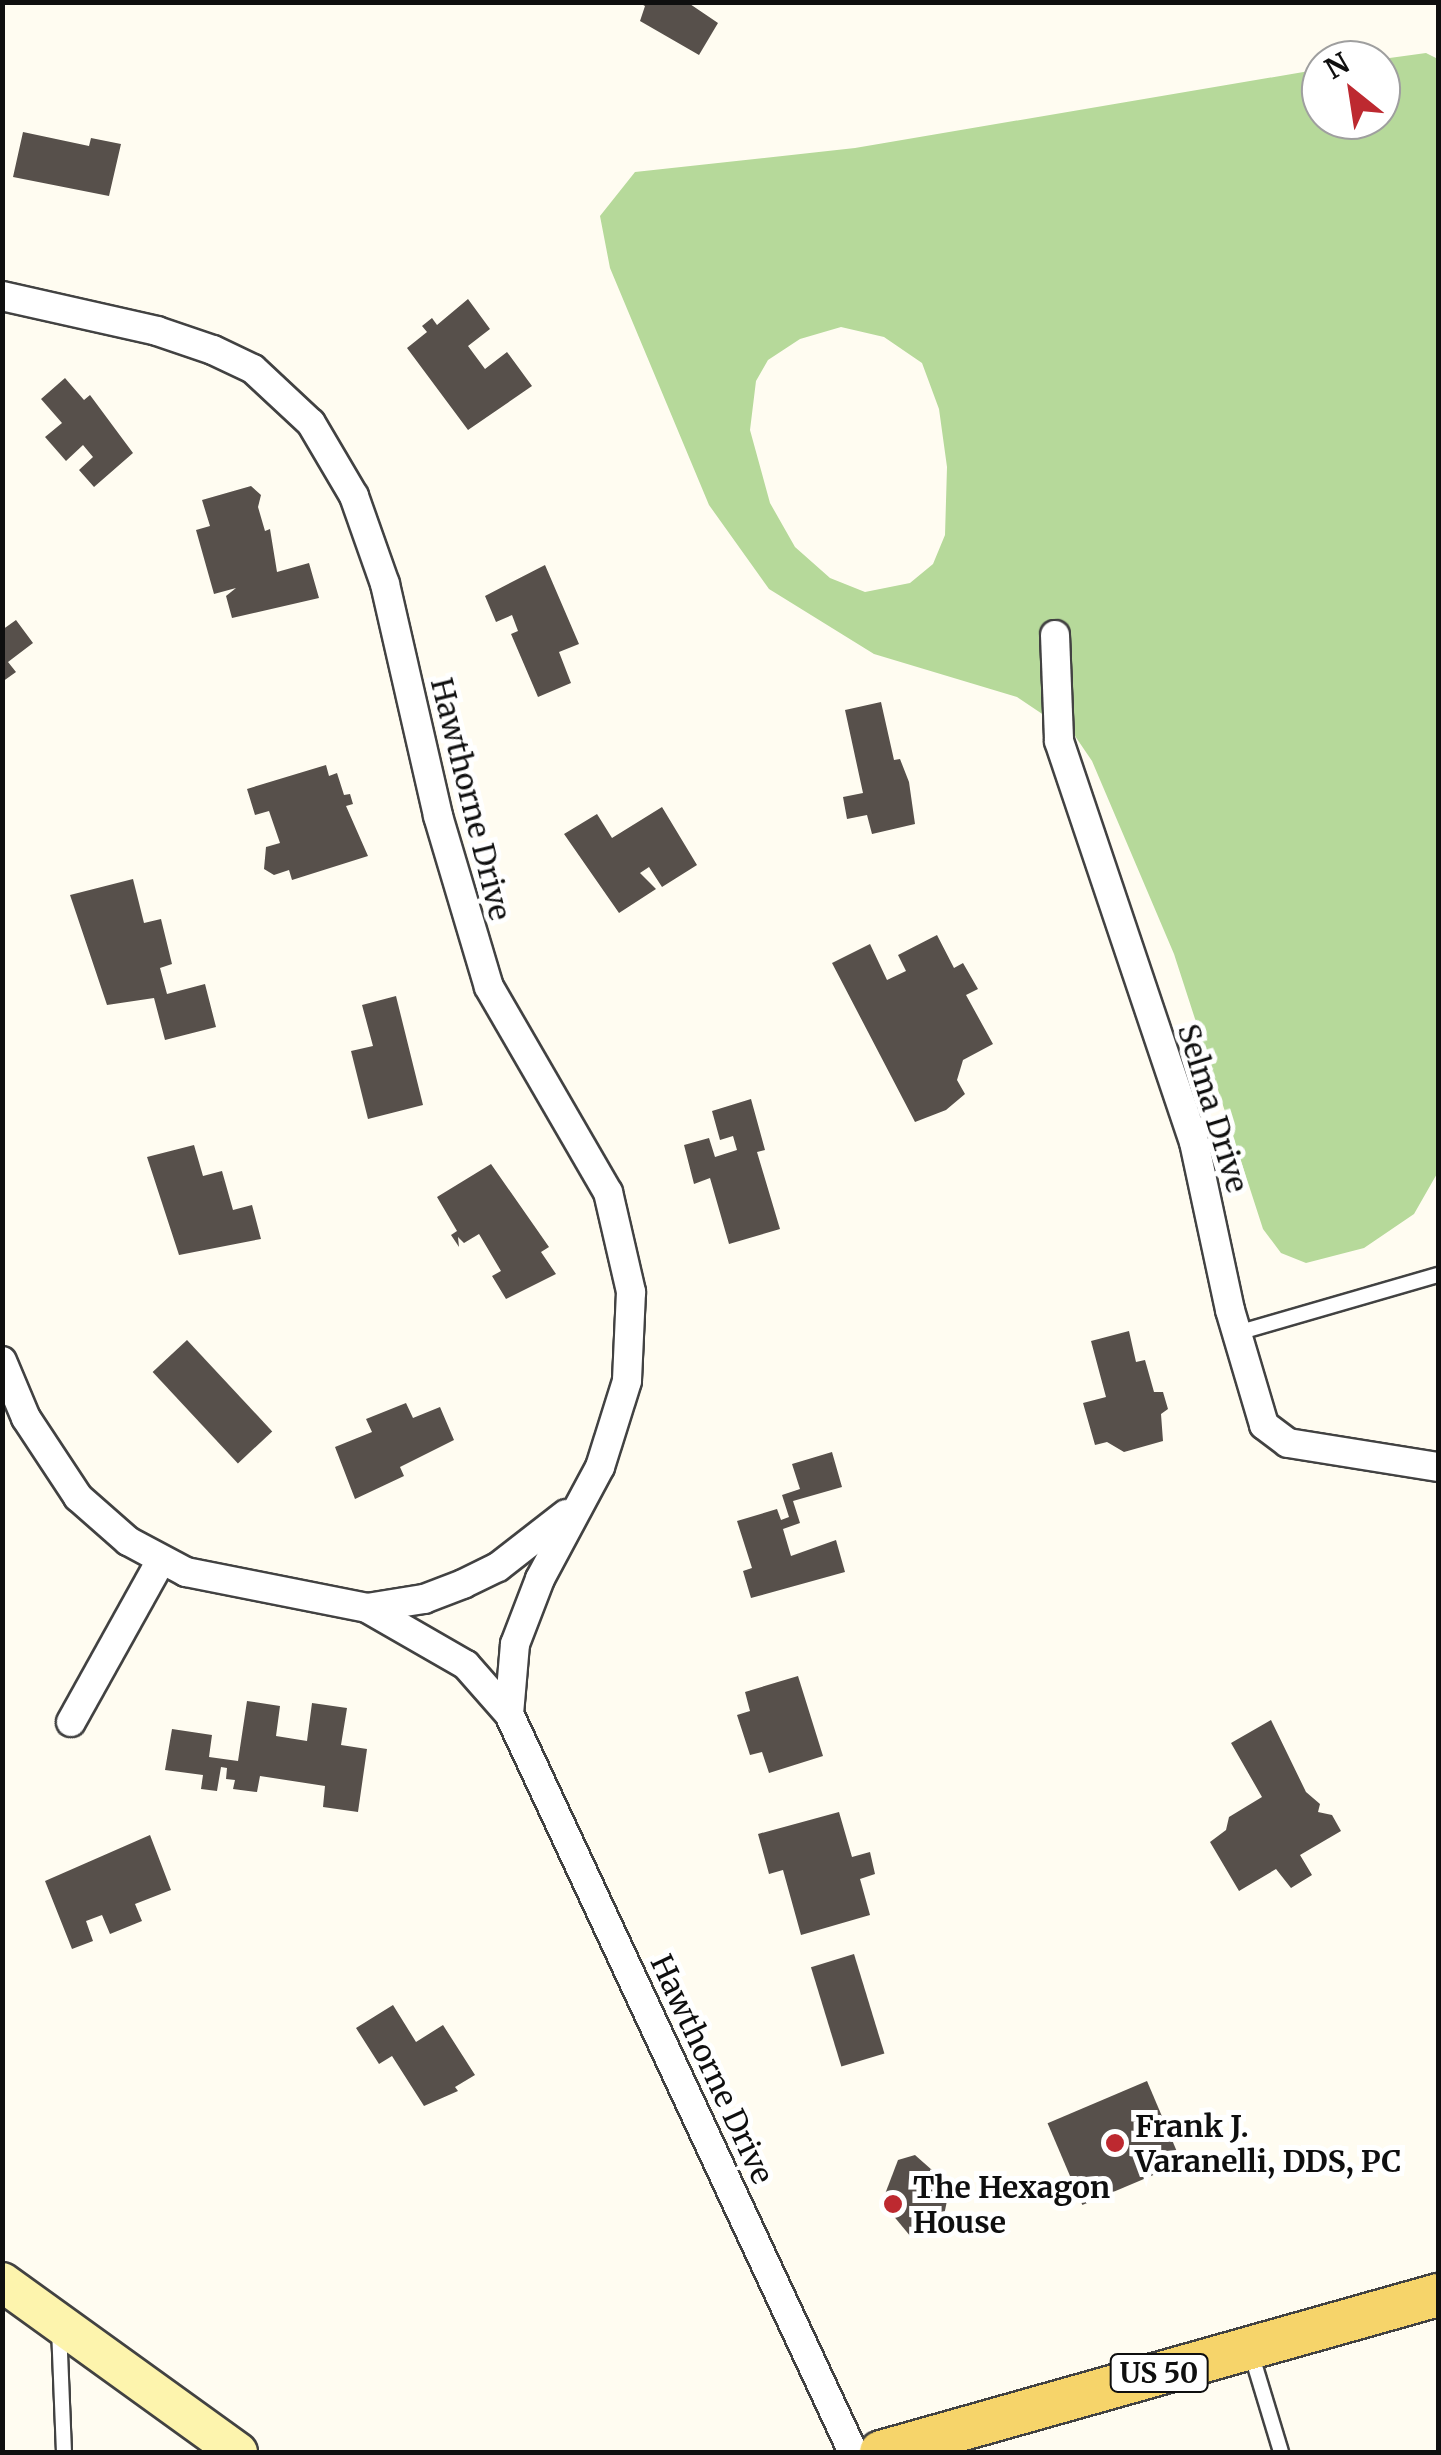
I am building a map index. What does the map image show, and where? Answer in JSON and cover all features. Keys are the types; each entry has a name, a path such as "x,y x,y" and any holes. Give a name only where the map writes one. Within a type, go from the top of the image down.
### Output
{"main road":[{"name":"US 50","path":"899,2450 1438,2295"}],"street":[{"name":"Hawthorne Drive","path":"2,296 157,330 253,369 298,408 339,465 386,584 477,955 522,1050 608,1192 624,1240 631,1292 627,1382 600,1467 515,1644 509,1714"},
{"name":"Selma Drive","path":"1054,636 1052,705 1059,741 1194,1142 1253,1396 1278,1438 1438,1467"},
{"name":"Hawthorne Drive","path":"2,1362 26,1418 78,1497 160,1562 258,1590 367,1608 424,1599 498,1567 579,1504"},
{"path":"71,1722 160,1562"},
{"name":"Hawthorne Drive","path":"367,1608 466,1665 509,1714 853,2452"},
{"path":"2,2282 238,2452"}],"lane":[{"path":"1236,1333 1438,1275"},
{"path":"59,2324 64,2452"},
{"path":"1250,2348 1281,2452"}],"green space":[{"path":"1426,53 1438,59 1438,1172 1414,1214 1364,1248 1306,1263 1281,1253 1263,1229 1174,954 1092,761 1075,736 1017,697 874,654 769,589 709,505 610,268 600,216 635,172 855,148 1301,72 1301,140 1401,140 1401,56","holes":["841,327 884,337 922,363 939,409 947,467 945,535 933,564 910,583 865,592 830,578 795,547 770,503 750,430 756,381 768,360 800,339"]}],"building":[{"path":"638,2 687,2 718,23 699,55 640,21 645,6"},
{"path":"23,132 89,146 91,138 121,144 109,196 13,177"},
{"path":"468,299 490,329 468,346 485,369 507,352 532,386 468,430 407,348 427,332 422,326 432,318 437,325"},
{"path":"65,378 84,400 90,395 133,453 94,487 79,470 93,457 83,445 66,461 45,437 62,423 41,399"},
{"path":"251,486 261,495 258,507 265,531 270,529 277,572 309,563 319,598 232,618 226,596 236,588 214,594 196,530 210,526 202,500"},
{"path":"545,565 579,644 559,652 571,683 538,697 511,634 518,631 512,615 496,622 485,596"},
{"path":"16,620 33,643 8,662 16,672 2,682 2,630"},
{"path":"881,702 894,760 900,759 909,782 915,824 872,834 867,815 847,819 843,797 863,793 845,710"},
{"path":"326,765 329,776 337,773 344,795 350,794 353,804 346,806 368,856 292,880 289,870 274,875 264,869 266,847 280,843 269,811 255,815 247,789"},
{"path":"662,807 697,865 662,887 649,867 640,873 656,889 619,913 564,834 597,814 612,838"},
{"path":"133,879 144,923 161,919 172,964 160,968 167,994 205,984 216,1027 165,1040 154,998 107,1005 70,895"},
{"path":"937,935 954,968 963,963 978,989 966,995 993,1044 963,1060 957,1080 965,1094 946,1110 915,1122 832,963 870,944 887,980 906,971 898,955"},
{"path":"396,996 423,1105 368,1119 351,1051 373,1046 362,1005"},
{"path":"751,1099 765,1150 757,1152 780,1229 729,1244 710,1178 694,1184 684,1145 709,1138 715,1157 737,1150 733,1136 720,1140 712,1111"},
{"path":"194,1145 203,1176 222,1171 233,1210 252,1205 261,1239 179,1255 147,1157"},
{"path":"491,1164 549,1247 541,1252 556,1274 506,1299 492,1276 501,1271 479,1234 464,1243 458,1237 459,1247 451,1235 457,1231 437,1197"},
{"path":"1129,1331 1136,1362 1145,1360 1154,1392 1163,1392 1168,1409 1161,1414 1163,1441 1124,1452 1107,1442 1095,1445 1083,1403 1106,1397 1091,1341"},
{"path":"187,1340 272,1431 238,1463 153,1372"},
{"path":"406,1403 413,1418 440,1407 454,1440 400,1467 404,1476 355,1499 335,1447 372,1432 366,1419"},
{"path":"832,1452 842,1487 793,1501 800,1523 783,1529 791,1556 836,1540 845,1572 751,1598 743,1571 752,1568 737,1521 777,1509 781,1520 789,1517 782,1495 800,1489 792,1464"},
{"path":"798,1676 823,1756 769,1773 762,1752 750,1755 737,1715 750,1711 745,1692"},
{"path":"247,1701 280,1706 276,1736 307,1741 312,1703 347,1708 341,1745 367,1749 358,1812 323,1807 325,1786 260,1776 257,1792 233,1789 235,1780 226,1779 227,1768 221,1767 217,1791 201,1789 203,1775 165,1770 172,1729 212,1735 209,1757 238,1761"},
{"path":"1271,1720 1306,1792 1320,1804 1318,1812 1332,1815 1341,1831 1300,1855 1312,1875 1291,1888 1276,1869 1239,1891 1210,1842 1226,1830 1229,1817 1262,1797 1231,1743"},
{"path":"839,1812 852,1857 870,1852 875,1874 860,1879 870,1915 801,1935 783,1870 769,1874 758,1834"},
{"path":"150,1835 171,1890 135,1904 142,1921 110,1934 102,1915 86,1921 93,1941 72,1949 45,1881"},
{"path":"854,1954 884,2053 841,2067 811,1967"},
{"path":"393,2005 416,2042 443,2025 475,2075 455,2087 458,2091 424,2106 392,2056 379,2064 356,2028"},
{"name":"Frank J. Varanelli, DDS, PC","path":"1147,2081 1182,2163 1082,2205 1048,2123"},
{"path":"915,2155 950,2186 941,2230 911,2237 882,2202 898,2160"}],"place":[{"name":"Frank J. Varanelli, DDS, PC","path":"1115,2143"},
{"name":"The Hexagon House","path":"893,2204"}]}
